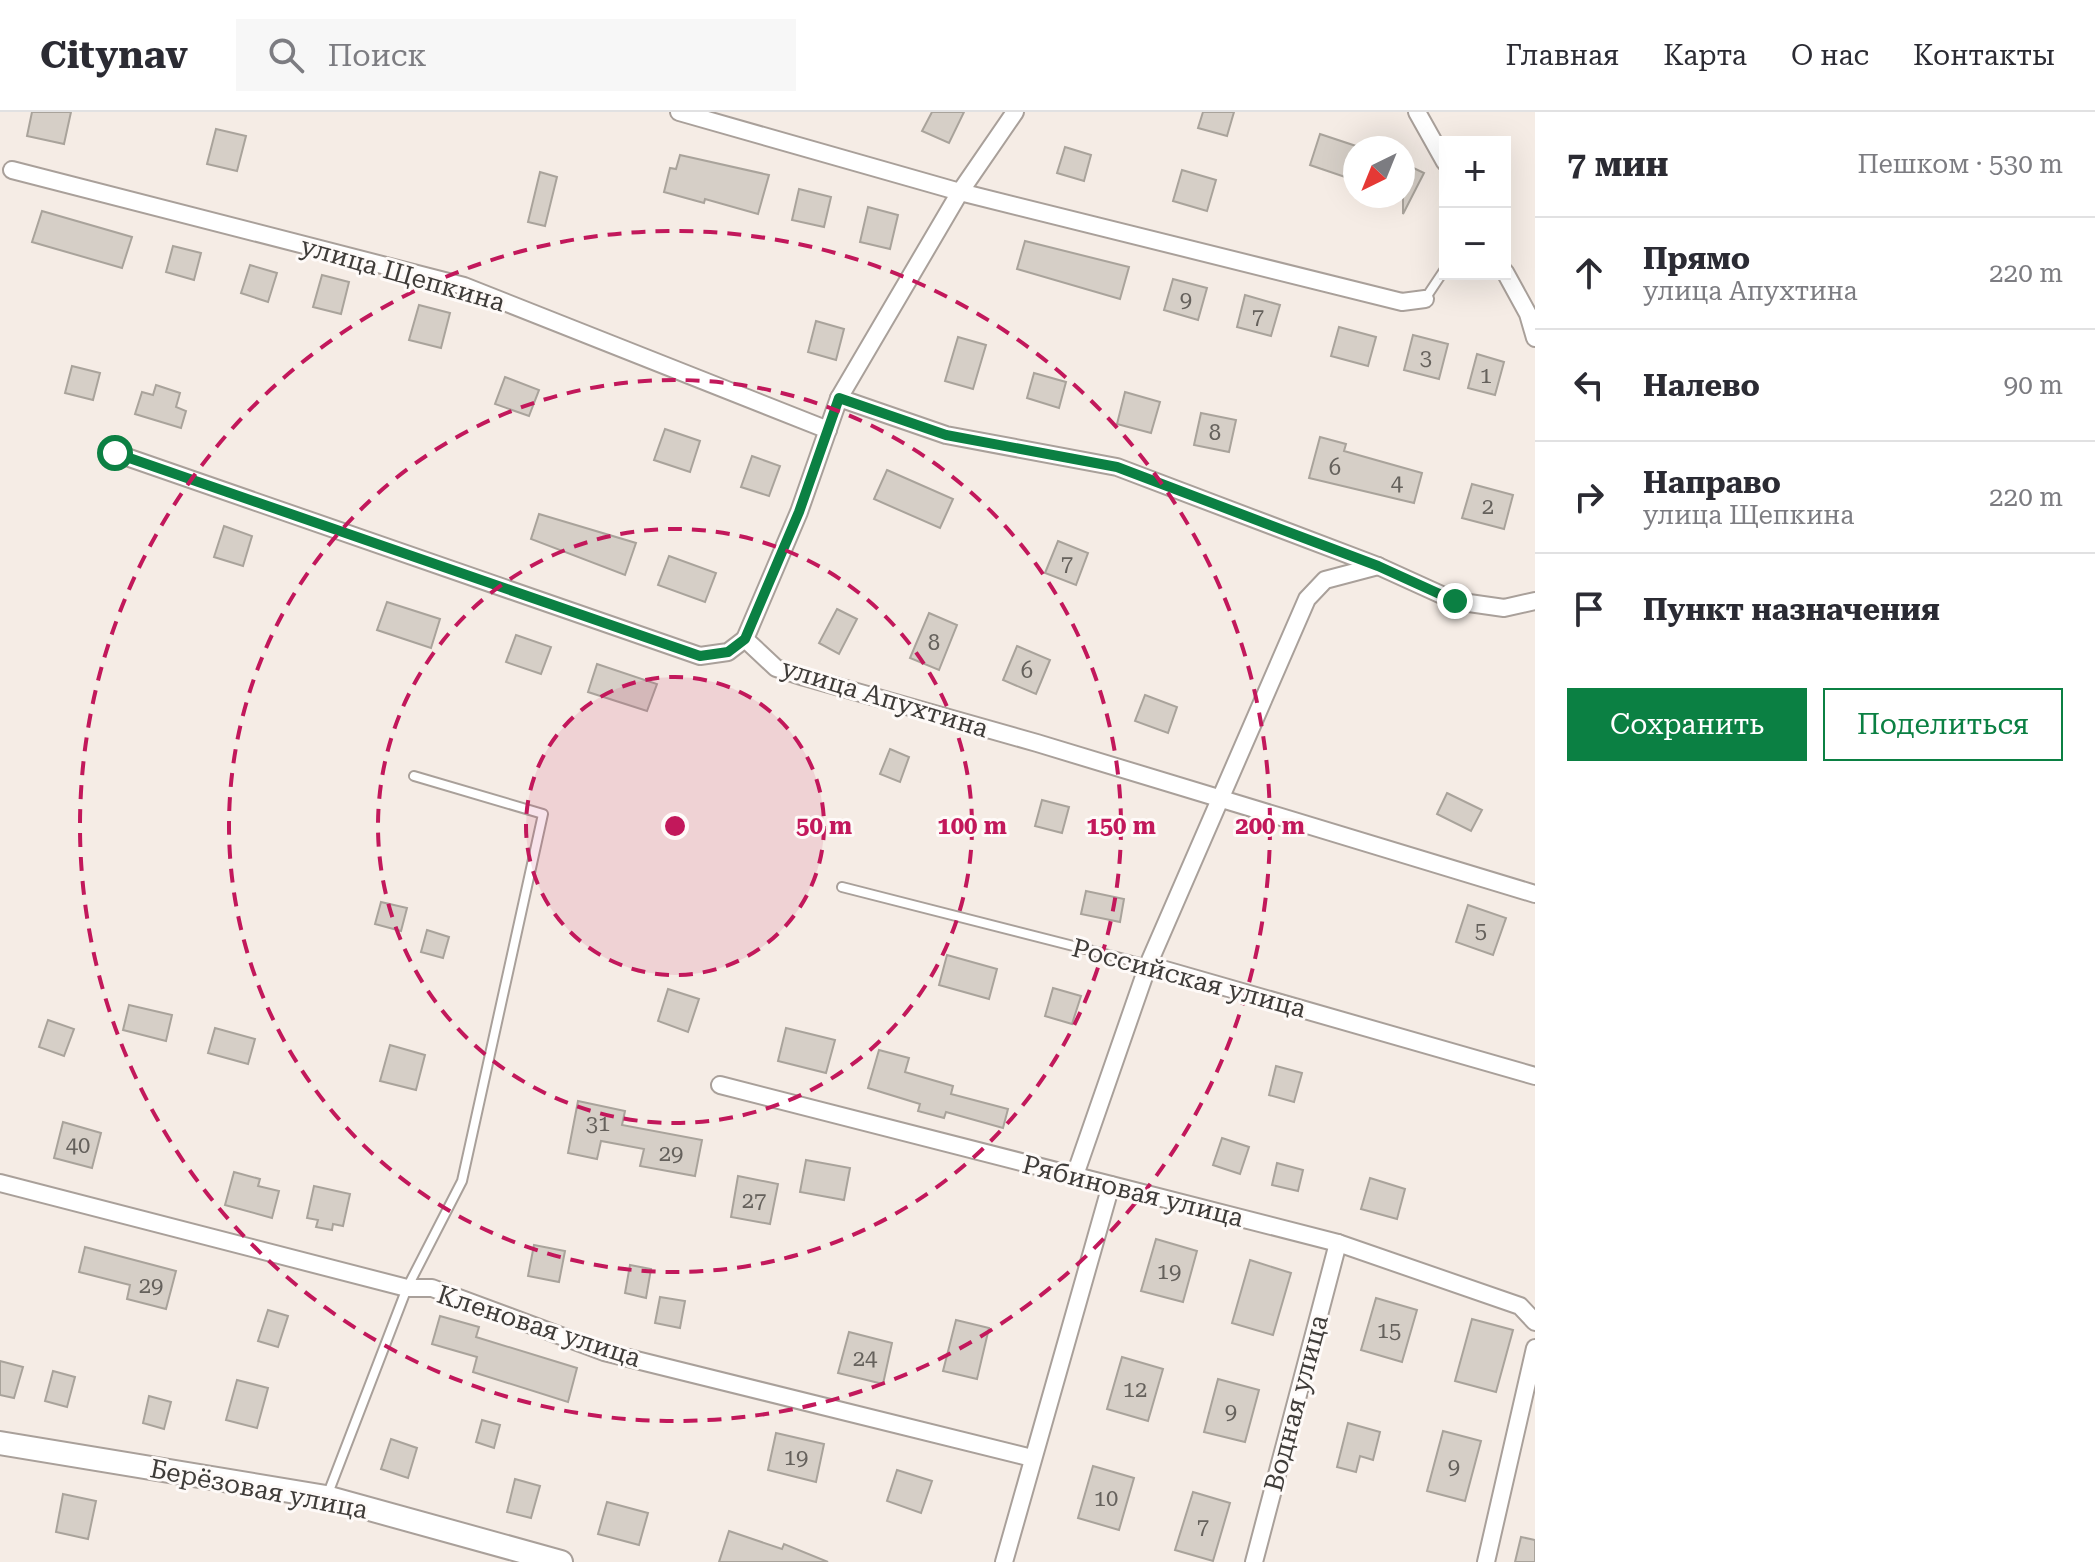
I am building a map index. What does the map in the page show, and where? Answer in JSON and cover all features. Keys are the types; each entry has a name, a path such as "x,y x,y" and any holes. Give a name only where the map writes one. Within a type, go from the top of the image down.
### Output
{"main road":[{"name":"Берёзовая улица","path":"0,1443 326,1497 561,1562"}],"street":[{"path":"679,112 960,192 1402,302 1425,299"},
{"path":"115,453 700,656 728,652 745,639 799,512 839,398 960,192 1015,112"},
{"path":"1417,112 1439,151"},
{"name":"улица Щепкина","path":"12,170 464,286 828,430"},
{"path":"1509,280 1528,314 1535,338"},
{"path":"839,398 946,435 1117,467 1378,566 1455,601 1504,608 1535,601"},
{"path":"1075,1175 1148,965 1307,599 1325,580 1378,566"},
{"name":"улица Апухтина","path":"745,639 776,668 1535,894"},
{"name":"Российская улица","path":"1148,965 1535,1076"},
{"name":"Рябиновая улица","path":"720,1085 1338,1243 1520,1306 1535,1322"},
{"name":"Кленовая улица","path":"0,1183 407,1288 432,1288 604,1352 1032,1458"},
{"path":"1004,1562 1111,1185"},
{"name":"Водная улица","path":"1254,1562 1338,1243"},
{"path":"1486,1562 1528,1406 1535,1348"}],"lane":[{"path":"1425,299 1439,278"},
{"path":"326,1497 407,1288 462,1181 543,814 414,776"},
{"name":"Российская улица","path":"842,887 1148,965"}],"building":[{"path":"32,112 71,112 64,144 27,136"},
{"path":"932,112 964,112 949,143 922,131"},
{"path":"1203,112 1234,112 1227,136 1198,128"},
{"path":"216,129 246,136 237,171 207,164"},
{"path":"1320,134 1343,142 1343,176 1310,165"},
{"path":"1065,147 1091,155 1084,181 1057,173"},
{"path":"680,155 769,175 758,214 705,199 704,203 664,192 670,168 676,169"},
{"path":"1415,169 1424,173 1415,191"},
{"path":"1182,170 1216,180 1207,211 1173,201"},
{"path":"540,172 557,177 545,226 528,222"},
{"path":"799,189 831,197 824,227 792,220"},
{"path":"868,207 898,215 890,249 860,242"},
{"path":"42,211 132,237 122,268 32,242"},
{"path":"1025,241 1129,267 1120,299 1017,269"},
{"path":"173,246 201,253 194,280 166,272"},
{"path":"250,265 277,273 268,302 241,293"},
{"path":"322,275 349,282 341,314 313,307"},
{"path":"1173,279 1207,288 1198,320 1164,310"},
{"path":"1245,295 1280,305 1271,336 1237,327"},
{"path":"419,305 450,313 441,348 409,340"},
{"path":"816,321 844,329 836,360 808,352"},
{"path":"1339,327 1376,337 1368,366 1331,356"},
{"path":"1413,335 1448,344 1439,379 1404,370"},
{"path":"958,337 986,345 973,389 945,381"},
{"path":"1477,354 1504,362 1495,395 1468,388"},
{"path":"72,366 100,373 93,400 65,393"},
{"path":"1034,373 1066,382 1059,408 1027,398"},
{"path":"505,377 539,390 529,416 495,404"},
{"path":"156,385 180,393 176,407 186,411 181,428 135,414 142,392 153,395"},
{"path":"1125,392 1160,402 1151,433 1117,424"},
{"path":"1201,413 1236,420 1229,452 1194,445"},
{"path":"665,429 700,441 690,472 654,460"},
{"path":"1320,437 1346,444 1344,451 1422,473 1414,503 1309,478"},
{"path":"752,456 780,466 769,496 741,487"},
{"path":"887,470 953,499 940,528 874,499"},
{"path":"1472,484 1513,495 1504,529 1462,518"},
{"path":"539,514 636,543 625,575 531,539"},
{"path":"224,526 252,536 243,566 214,557"},
{"path":"1058,541 1088,553 1076,585 1045,573"},
{"path":"669,556 716,573 705,602 658,585"},
{"path":"387,602 440,619 431,648 377,630"},
{"path":"837,609 857,619 839,654 819,643"},
{"path":"929,613 957,625 939,670 910,658"},
{"path":"516,635 551,647 541,674 506,662"},
{"path":"1017,646 1050,660 1036,694 1003,680"},
{"path":"597,664 657,684 647,711 588,692"},
{"path":"1145,695 1177,707 1168,733 1135,721"},
{"path":"890,749 909,757 900,782 880,774"},
{"path":"1447,793 1482,810 1471,831 1437,814"},
{"path":"1042,800 1069,807 1062,833 1035,826"},
{"path":"1086,891 1124,899 1120,922 1081,914"},
{"path":"381,902 407,908 401,931 375,924"},
{"path":"1468,905 1506,918 1493,955 1456,942"},
{"path":"427,930 449,937 443,958 421,952"},
{"path":"947,955 997,969 989,999 939,985"},
{"path":"1053,988 1081,996 1072,1024 1045,1016"},
{"path":"668,989 699,999 688,1032 658,1021"},
{"path":"129,1005 172,1015 166,1041 123,1030"},
{"path":"48,1020 74,1029 64,1056 39,1047"},
{"path":"215,1028 255,1039 248,1064 208,1053"},
{"path":"786,1028 835,1040 826,1073 778,1061"},
{"path":"390,1045 425,1055 416,1090 380,1081"},
{"path":"879,1050 909,1058 905,1072 953,1086 951,1094 1008,1109 1003,1128 946,1112 944,1118 918,1111 920,1104 868,1088"},
{"path":"1276,1066 1302,1073 1294,1102 1269,1095"},
{"path":"578,1101 625,1111 622,1125 702,1140 695,1176 640,1166 644,1149 601,1141 597,1159 568,1153"},
{"path":"63,1122 101,1133 92,1168 54,1158"},
{"path":"1222,1138 1249,1147 1240,1174 1213,1165"},
{"path":"806,1160 850,1168 844,1200 800,1192"},
{"path":"1277,1163 1303,1170 1298,1191 1272,1185"},
{"path":"234,1172 260,1179 258,1186 279,1191 272,1218 225,1205"},
{"path":"738,1176 778,1184 770,1224 731,1217"},
{"path":"1370,1178 1405,1189 1397,1219 1361,1209"},
{"path":"314,1186 350,1194 343,1226 333,1224 332,1230 316,1227 318,1220 307,1218"},
{"path":"1156,1239 1197,1251 1183,1302 1141,1291"},
{"path":"534,1245 565,1251 559,1282 528,1276"},
{"path":"85,1247 176,1271 166,1309 127,1299 130,1285 79,1272"},
{"path":"1250,1260 1291,1273 1273,1335 1232,1323"},
{"path":"630,1265 651,1269 646,1298 625,1293"},
{"path":"660,1297 685,1301 680,1328 655,1323"},
{"path":"1376,1298 1417,1310 1402,1362 1361,1350"},
{"path":"268,1310 288,1316 278,1347 258,1341"},
{"path":"440,1316 479,1327 476,1337 577,1368 568,1402 473,1372 477,1357 432,1344"},
{"path":"1472,1319 1513,1330 1496,1392 1455,1381"},
{"path":"956,1320 989,1328 977,1379 943,1371"},
{"path":"849,1332 892,1343 883,1384 838,1373"},
{"path":"1122,1357 1163,1369 1148,1421 1107,1409"},
{"path":"0,1361 23,1367 14,1398 0,1395"},
{"path":"53,1371 75,1377 67,1407 45,1401"},
{"path":"1218,1379 1259,1390 1245,1442 1204,1432"},
{"path":"237,1380 268,1388 257,1428 226,1420"},
{"path":"149,1396 171,1402 164,1429 143,1423"},
{"path":"482,1420 500,1425 494,1448 476,1442"},
{"path":"1348,1423 1380,1432 1373,1460 1360,1456 1356,1472 1337,1467"},
{"path":"1443,1431 1481,1441 1465,1501 1427,1491"},
{"path":"776,1433 824,1444 816,1482 768,1470"},
{"path":"391,1439 417,1448 408,1478 381,1469"},
{"path":"1093,1466 1134,1478 1119,1530 1078,1518"},
{"path":"897,1470 932,1481 921,1513 887,1501"},
{"path":"515,1479 540,1486 531,1518 507,1512"},
{"path":"1193,1492 1230,1503 1213,1561 1175,1550"},
{"path":"63,1494 96,1501 88,1539 56,1532"},
{"path":"607,1502 648,1513 639,1545 598,1534"},
{"path":"729,1531 782,1549 784,1544 828,1562 719,1562"},
{"path":"1521,1537 1535,1540 1535,1562 1515,1562"}],"route":[{"path":"115,453 700,656 728,652 745,639 799,512 839,398 946,435 1117,467 1378,566 1455,601"}]}
